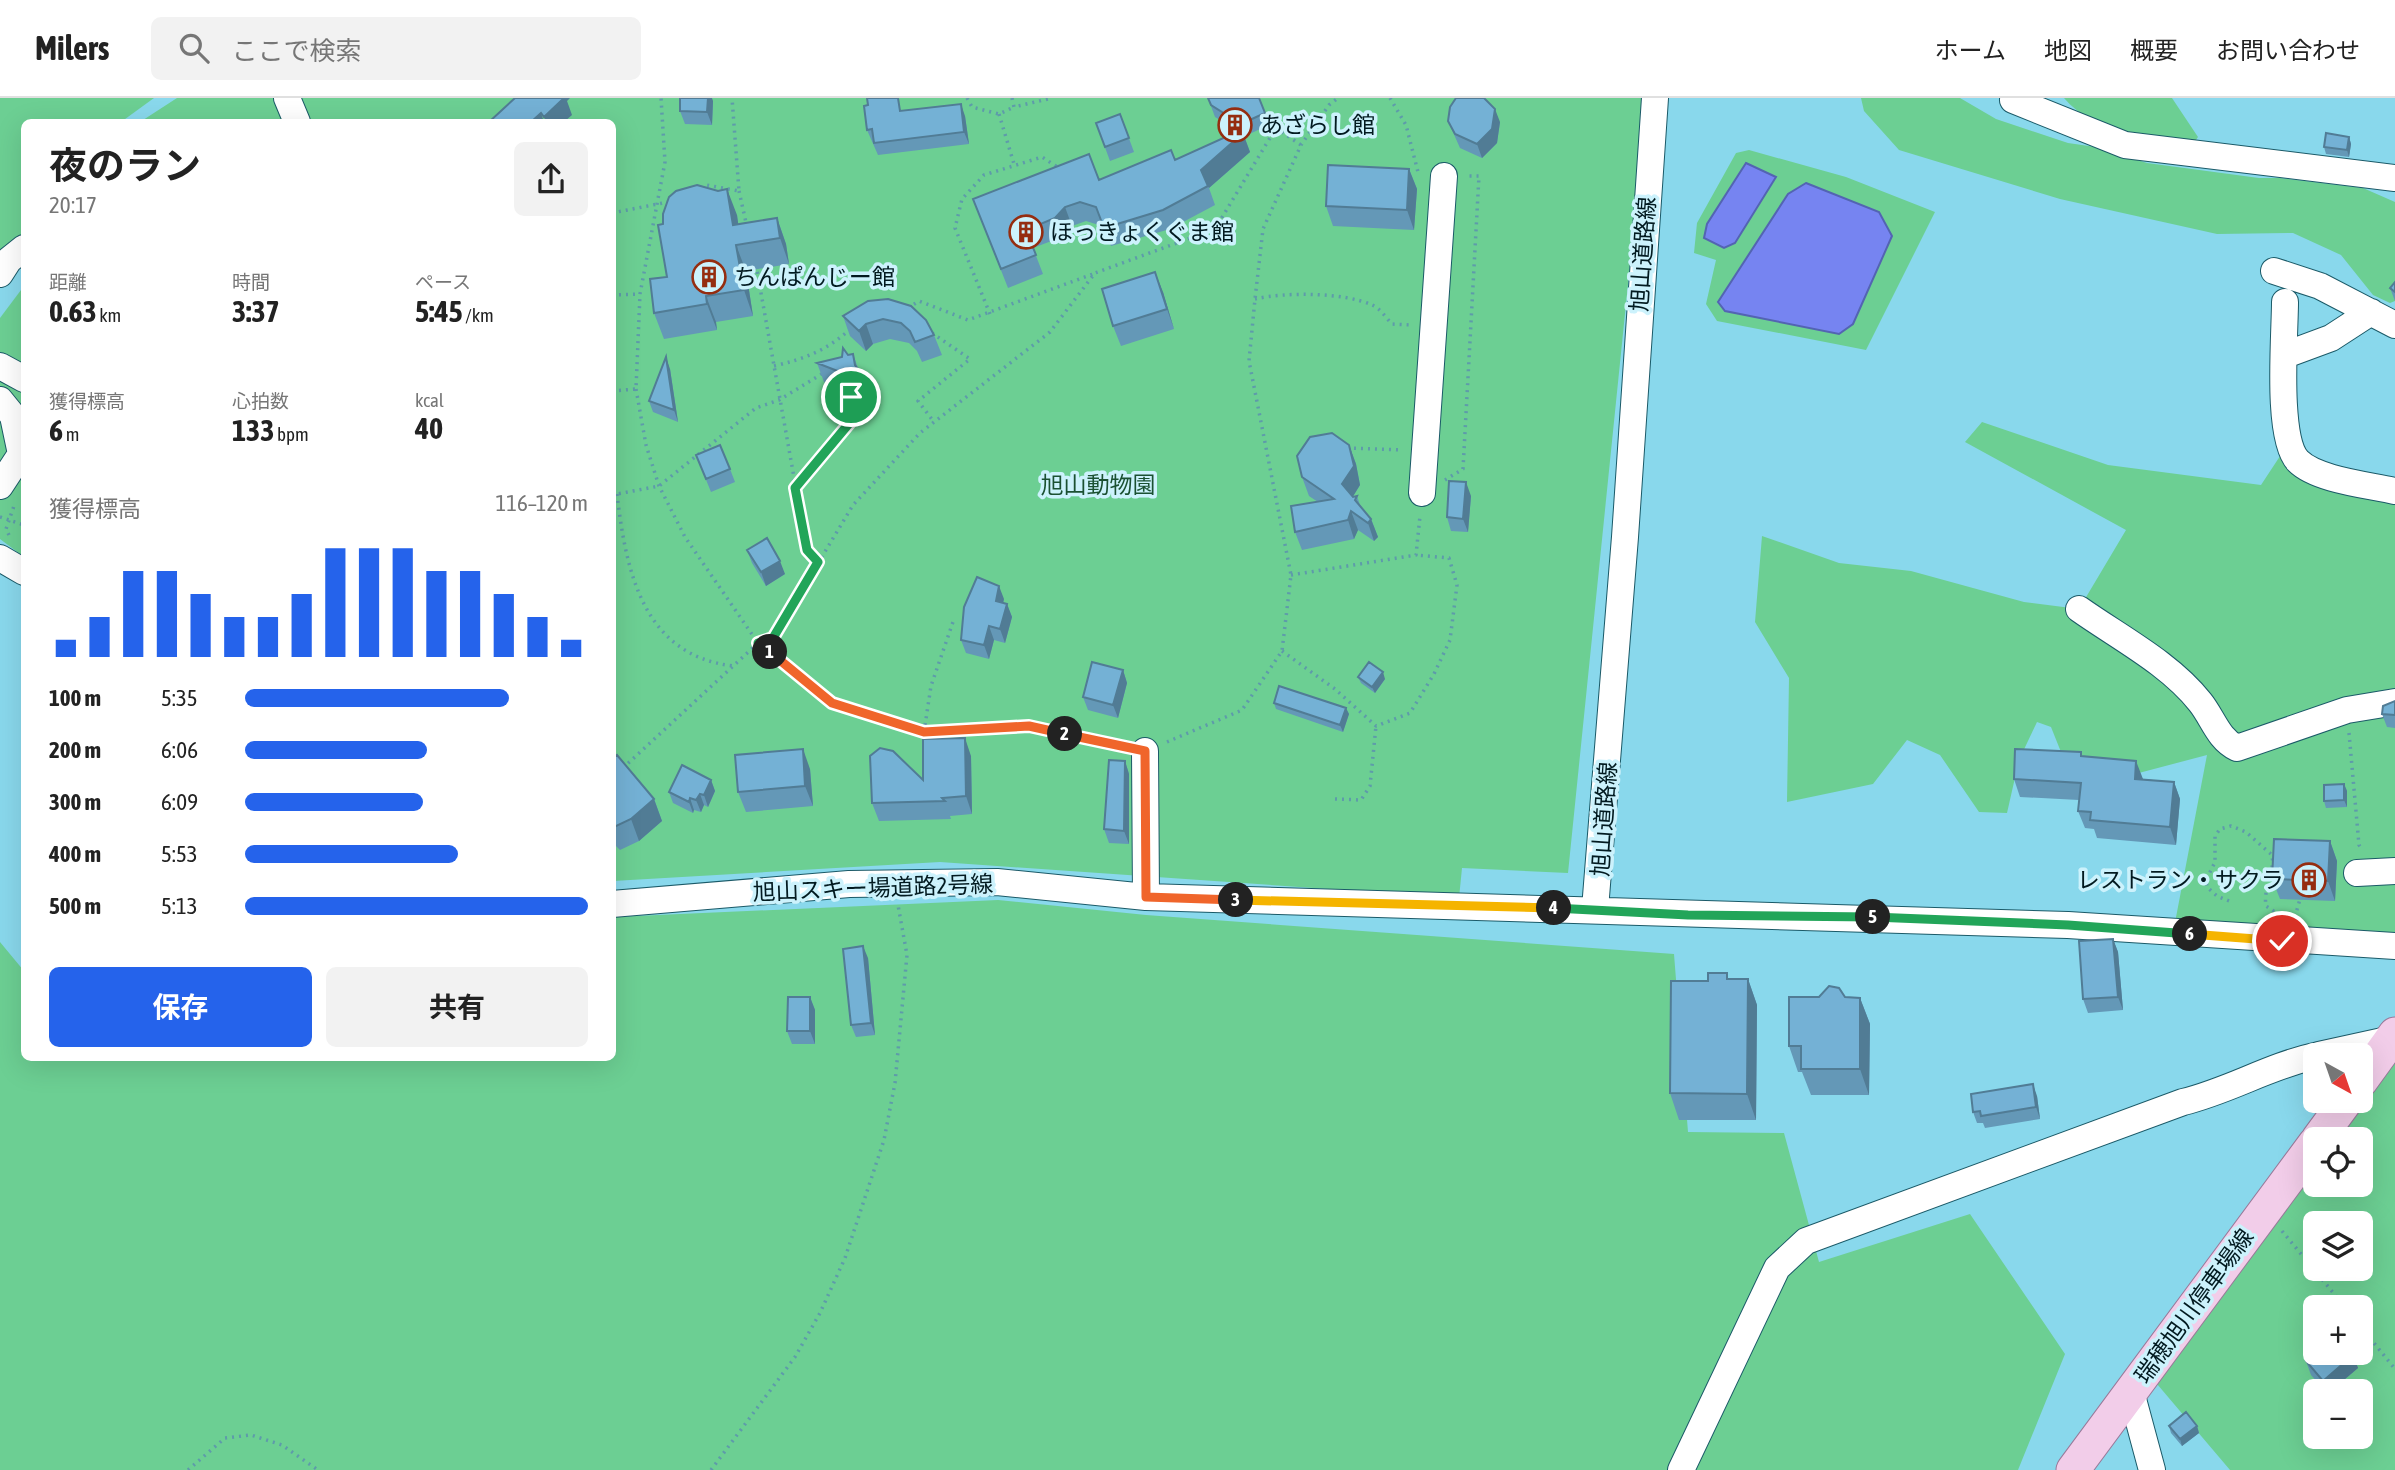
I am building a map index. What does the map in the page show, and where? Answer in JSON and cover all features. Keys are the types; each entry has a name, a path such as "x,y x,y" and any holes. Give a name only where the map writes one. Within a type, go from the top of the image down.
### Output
{"main road":[{"path":"2373,1064 2393,1037"},
{"name":"瑞穂旭川停車場線","path":"2073,1470 2303,1159"}],"street":[{"path":"287,98 296,119"},
{"name":"旭山道路線","path":"1655,98 1625,537 1595,909 1688,915 2068,925 2395,946"},
{"path":"2013,100 2125,145 2395,178"},
{"path":"1422,493 1444,176"},
{"path":"0,274 9,260 21,250"},
{"path":"2274,271 2320,286 2395,325"},
{"path":"2285,302 2284,415 2288,444 2298,461 2330,477 2395,491"},
{"path":"2285,355 2331,338 2371,313"},
{"path":"0,366 21,377"},
{"path":"0,400 13,416 21,454 10,491"},
{"path":"2079,610 2183,682 2203,705 2226,743 2237,748 2347,710 2395,702"},
{"path":"1145,751 1146,897"},
{"path":"2357,873 2391,871"},
{"name":"旭山スキー場道路2号線","path":"616,904 849,884 984,882 1146,897 1595,909"},
{"path":"2369,1043 2393,1037"},
{"path":"1681,1470 1777,1268 1806,1241 2183,1102 2208,1096 2283,1063 2303,1059"},
{"path":"2131,1392 2152,1470"}],"path":[{"path":"661,98 665,162 640,294 636,389 646,445 659,486 685,537 758,643 832,703 924,732 1029,726 1145,751 1242,710 1282,651 1292,575 1249,360 1255,299 1263,229 1301,145 1329,105 1338,98"},
{"path":"732,98 739,191 750,239"},
{"path":"967,98 972,107 999,114 1014,107 1052,98"},
{"path":"1012,98 1014,107"},
{"path":"999,114 1014,164"},
{"path":"1269,125 1301,145"},
{"path":"903,313 919,300 968,320 1215,229 1276,128"},
{"path":"990,314 955,228 962,199 984,175 1014,164 1042,157 1062,172"},
{"path":"694,191 706,185 739,191"},
{"path":"616,213 658,206 670,201"},
{"path":"755,263 807,550 818,562"},
{"path":"623,768 758,643 773,638 853,505 934,422 1050,332 1095,273"},
{"path":"1255,299 1281,293 1355,300 1374,305 1392,324 1434,327"},
{"path":"616,295 640,294"},
{"path":"773,367 828,348 858,324"},
{"path":"925,328 970,359 918,401 934,422"},
{"path":"616,494 659,486 757,408 779,400 830,369"},
{"path":"616,391 636,389"},
{"path":"795,488 862,408 851,397"},
{"path":"1341,448 1425,450"},
{"path":"10,491 6,529 10,556"},
{"path":"616,500 623,546 640,600 665,635 706,663 733,666"},
{"path":"0,517 21,524"},
{"path":"1376,726 1410,713 1434,674 1450,640 1457,585 1449,558 1416,555"},
{"path":"924,732 932,686 954,619"},
{"path":"1282,651 1335,688 1376,726"},
{"path":"2347,710 2359,845 2369,859 2391,871"},
{"path":"1335,799 1361,800 1370,786 1376,726"},
{"path":"2229,901 2217,896 2207,887 2206,880 2215,862 2215,836 2220,830 2231,826 2246,832 2272,855 2274,866 2268,878 2266,906 2286,923"},
{"path":"711,1470 796,1357 820,1313 845,1258 884,1140 895,1083 907,954 897,901"},
{"path":"2265,1210 2334,1295"},
{"path":"2373,1342 2395,1369"},
{"path":"188,1470 225,1438 251,1435 282,1445 318,1470"}],"green space":[{"path":"0,98 154,98 125,119 21,119 21,245 0,259"},
{"name":"旭山動物園","path":"177,98 1647,98 1568,873 1462,868 1459,898 940,862 616,881 616,119 145,119"},
{"path":"1861,98 1960,98 1996,119 2068,143 2096,147 2147,163 2363,188 2395,202 2395,301 2390,303 2373,295 2341,255 2293,233 2217,234 2060,199 1899,150 1864,111"},
{"path":"2064,98 2172,98 2198,137 2191,147 2123,133 2091,120"},
{"path":"1749,150 1846,177 1935,212 1866,350 1717,321 1706,304 1716,260 1694,253 1697,223 1736,153"},
{"path":"21,290 21,555 0,539 0,318"},
{"path":"1982,422 2108,465 2261,485 2288,444 2298,462 2395,491 2395,946 2173,933 2207,755 2135,774 2065,762 2051,727 2037,722 2019,760 2007,813 1979,812 1940,755 1907,740 1873,784 1787,802 1789,678 1755,622 1762,536 1839,563 1911,571 2024,602 2079,609 2126,530 1965,442"},
{"path":"998,900 1146,915 1674,954 1688,1132 1784,1133 1819,1262 1970,1214 2065,1354 2018,1470 0,1470 0,942 21,967 21,1061 616,1061 616,917"},
{"path":"2395,1030 2395,1470 2230,1470 2146,1371 2303,1157 2303,1197 2373,1197 2373,1127 2326,1127 2336,1113 2373,1113 2373,1061"}],"water":[{"path":"1746,163 1776,177 1735,243 1724,248 1704,238 1707,224"},
{"path":"1806,183 1879,212 1892,236 1853,324 1839,334 1725,311 1718,302 1788,194"}],"building":[{"path":"515,98 564,98 544,117 541,113 534,119 492,119"},
{"path":"680,98 708,98 707,112 680,111"},
{"path":"867,98 898,98 900,111 961,104 964,132 874,143 872,129 867,130 864,106 868,105"},
{"path":"1208,98 1259,98 1265,113 1241,124 1211,105"},
{"path":"1456,98 1484,98 1495,109 1492,129 1477,144 1455,134 1448,121 1450,107"},
{"path":"1120,114 1129,138 1105,147 1096,123"},
{"path":"1241,130 1243,133 1201,170 1208,186 1163,210 1104,228 1096,207 1080,202 1065,207 1055,218 1026,230 1036,255 1001,269 973,199 1089,154 1099,180 1171,150 1175,160"},
{"path":"2326,133 2349,137 2347,150 2324,147"},
{"path":"1328,165 1409,169 1407,210 1326,206"},
{"name":"ちんぱんじー館","path":"697,185 718,191 727,189 733,225 777,218 780,238 736,245 744,290 706,296 707,304 654,313 650,279 667,277 658,225 663,224 663,214 669,197 676,191"},
{"path":"1155,272 1167,309 1113,326 1102,289"},
{"path":"888,299 911,306 926,320 934,335 915,342 910,331 901,323 883,319 866,324 859,331 843,316 868,301"},
{"path":"843,348 848,355 853,354 855,365 867,381 838,385 840,372 817,363 842,357"},
{"path":"666,357 674,410 649,401"},
{"path":"1332,433 1349,445 1354,466 1342,484 1353,497 1357,496 1355,500 1371,519 1368,523 1351,511 1348,520 1295,532 1291,506 1334,499 1302,477 1297,456 1310,437"},
{"path":"720,445 730,469 706,479 696,455"},
{"path":"1449,481 1466,482 1463,519 1447,517"},
{"path":"767,538 780,561 761,572 747,550"},
{"path":"977,577 999,586 996,601 1007,604 1000,629 989,626 984,645 961,640 964,607"},
{"path":"1092,662 1123,670 1113,705 1083,697"},
{"path":"1369,662 1383,672 1372,687 1358,677"},
{"path":"1279,686 1346,708 1340,725 1274,703"},
{"path":"2395,701 2395,715 2382,714 2383,706"},
{"path":"965,738 966,796 942,798 945,801 872,803 870,756 880,748 893,751 923,780 923,739"},
{"path":"803,749 805,786 738,792 735,755"},
{"path":"2015,749 2081,752 2081,756 2136,761 2135,779 2174,782 2170,827 2090,820 2091,812 2078,811 2081,783 2014,779"},
{"path":"616,756 654,799 631,819 616,826"},
{"path":"1109,760 1125,761 1124,831 1104,829"},
{"path":"682,765 711,780 704,795 700,794 696,800 690,798 689,802 669,792"},
{"path":"2344,784 2344,800 2324,801 2324,785"},
{"path":"2274,839 2330,841 2328,881 2272,879"},
{"path":"2113,939 2118,997 2083,999 2079,941"},
{"path":"863,946 871,1023 851,1025 843,949"},
{"path":"1708,973 1727,973 1727,979 1748,979 1747,1094 1670,1093 1671,981 1708,981"},
{"path":"1829,986 1839,988 1845,997 1860,998 1860,1069 1801,1069 1801,1046 1789,1046 1789,997 1819,997"},
{"path":"788,997 810,997 810,1031 787,1031"},
{"path":"2033,1084 2036,1107 1981,1116 1980,1111 1973,1112 1971,1094"},
{"path":"2309,1365 2341,1365 2325,1379 2321,1379"},
{"path":"2186,1412 2197,1426 2180,1439 2169,1426"}],"place":[{"name":"あざらし館","path":"1235,125"},
{"name":"ほっきょくぐま館","path":"1026,232"},
{"name":"ちんぱんじー館","path":"709,277"},
{"name":"レストラン・サクラ","path":"2309,880"}],"route":[{"path":"851,397 862,408 795,488 807,550 818,562 773,638 758,643 832,703 924,732 1029,726 1145,751 1146,897 1595,909 1688,915 1973,921 2068,925 2282,941"}]}
